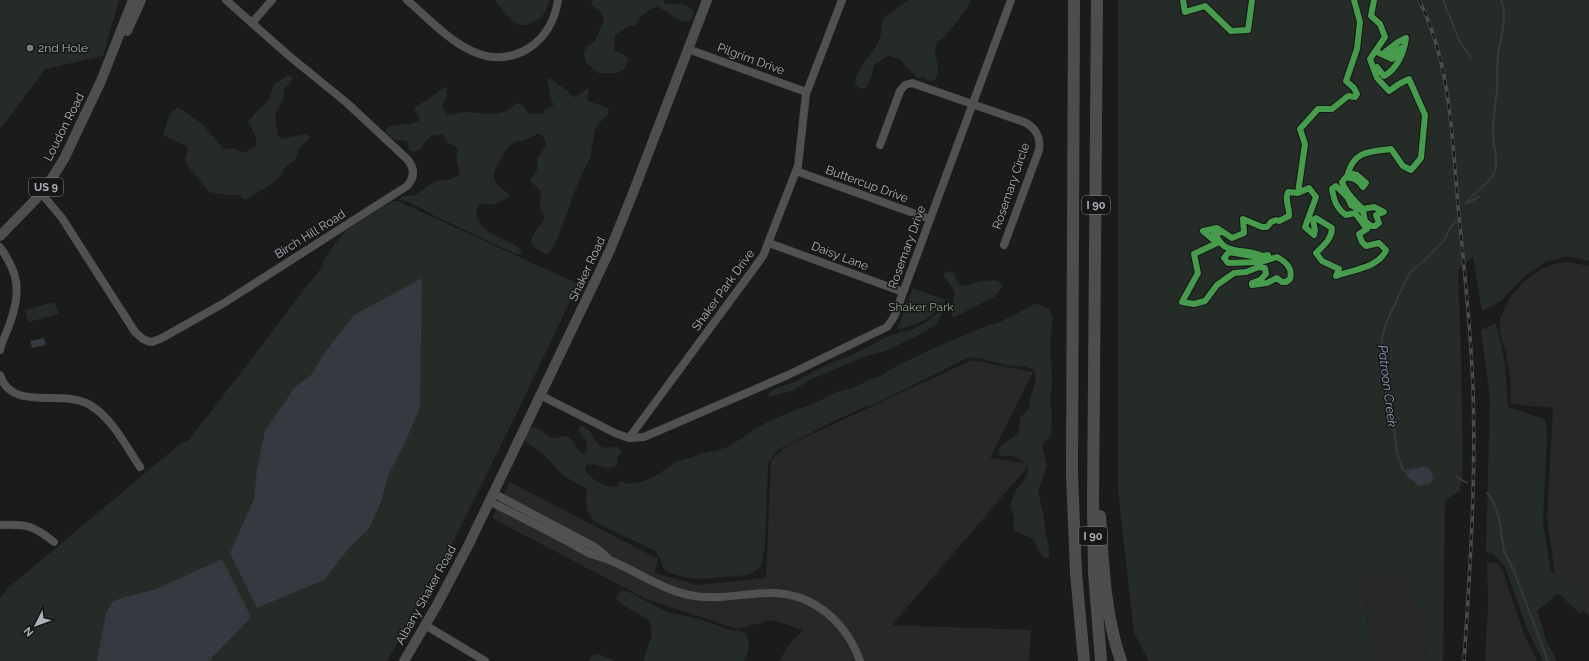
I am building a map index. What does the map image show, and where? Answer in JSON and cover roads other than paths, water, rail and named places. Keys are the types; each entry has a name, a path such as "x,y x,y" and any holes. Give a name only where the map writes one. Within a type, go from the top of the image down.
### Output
{"highway":[{"name":"I 90","path":"1074,0 1073,487 1076,573 1084,661"},
{"name":"I 90","path":"1097,0 1093,539 1096,604 1101,661"},
{"path":"1094,410 1104,579 1112,627 1121,661"}],"main road":[{"name":"US 9","path":"102,81 133,0"},
{"name":"US 9","path":"102,81 113,62 141,0"},
{"path":"128,29 147,0"},
{"name":"Shaker Road","path":"470,541 617,235 707,0"},
{"name":"Loudon Road","path":"0,236 41,193 64,159 102,81"},
{"name":"Albany Shaker Road","path":"404,661 470,541"}],"street":[{"name":"Birch Hill Road","path":"41,193 62,218 135,332 143,339 150,342 162,338 224,303 407,186 412,179 414,171 412,165 407,159 352,108 226,0"},
{"path":"252,23 272,0"},
{"path":"407,0 465,48 480,55 500,58 519,54 539,41 553,20 558,0"},
{"name":"Shaker Park Drive","path":"629,438 760,262 769,243 800,156 806,92 842,0"},
{"name":"Rosemary Drive","path":"629,438 640,438 653,434 788,374 882,331 892,321 1011,0"},
{"name":"Pilgrim Drive","path":"688,49 806,92"},
{"name":"Rosemary Circle","path":"880,145 900,90 907,84 918,84 1026,123 1036,132 1039,140 1038,153 1004,245"},
{"name":"Buttercup Drive","path":"796,170 930,219"},
{"name":"Daisy Lane","path":"769,243 903,292"},
{"path":"0,247 13,269 18,291 15,307 1,347"},
{"path":"0,375 2,383 21,396 75,399 91,406 102,415 116,431 140,467"},
{"path":"540,395 615,433 629,438"},
{"path":"491,497 595,547 613,561 664,587 688,595 714,597 772,592 793,595 804,599 823,610 838,623 852,642 860,661"},
{"path":"0,525 29,526 54,542"},
{"path":"425,625 485,661"}],"waterway":[{"name":"Patroon Creek","path":"1443,0 1460,42 1471,58"},
{"path":"1466,203 1492,178 1496,166 1493,127 1499,48 1504,18 1501,0"},
{"name":"Patroon Creek","path":"1467,203 1479,197"},
{"name":"Patroon Creek","path":"1408,472 1403,470 1397,453 1388,381 1382,355 1382,338 1386,323 1410,272 1425,260 1444,240 1456,221"},
{"name":"Patroon Creek","path":"1457,477 1467,483"},
{"name":"Patroon Creek","path":"1487,493 1493,501 1499,518 1504,551 1514,571 1548,661"}],"railway":[{"path":"1419,0 1430,24 1438,49 1448,101 1471,344 1474,458 1464,661"}],"place":[{"name":"2nd Hole","path":"30,48"}],"park label":[{"name":"Shaker Park","path":"921,307"}]}
